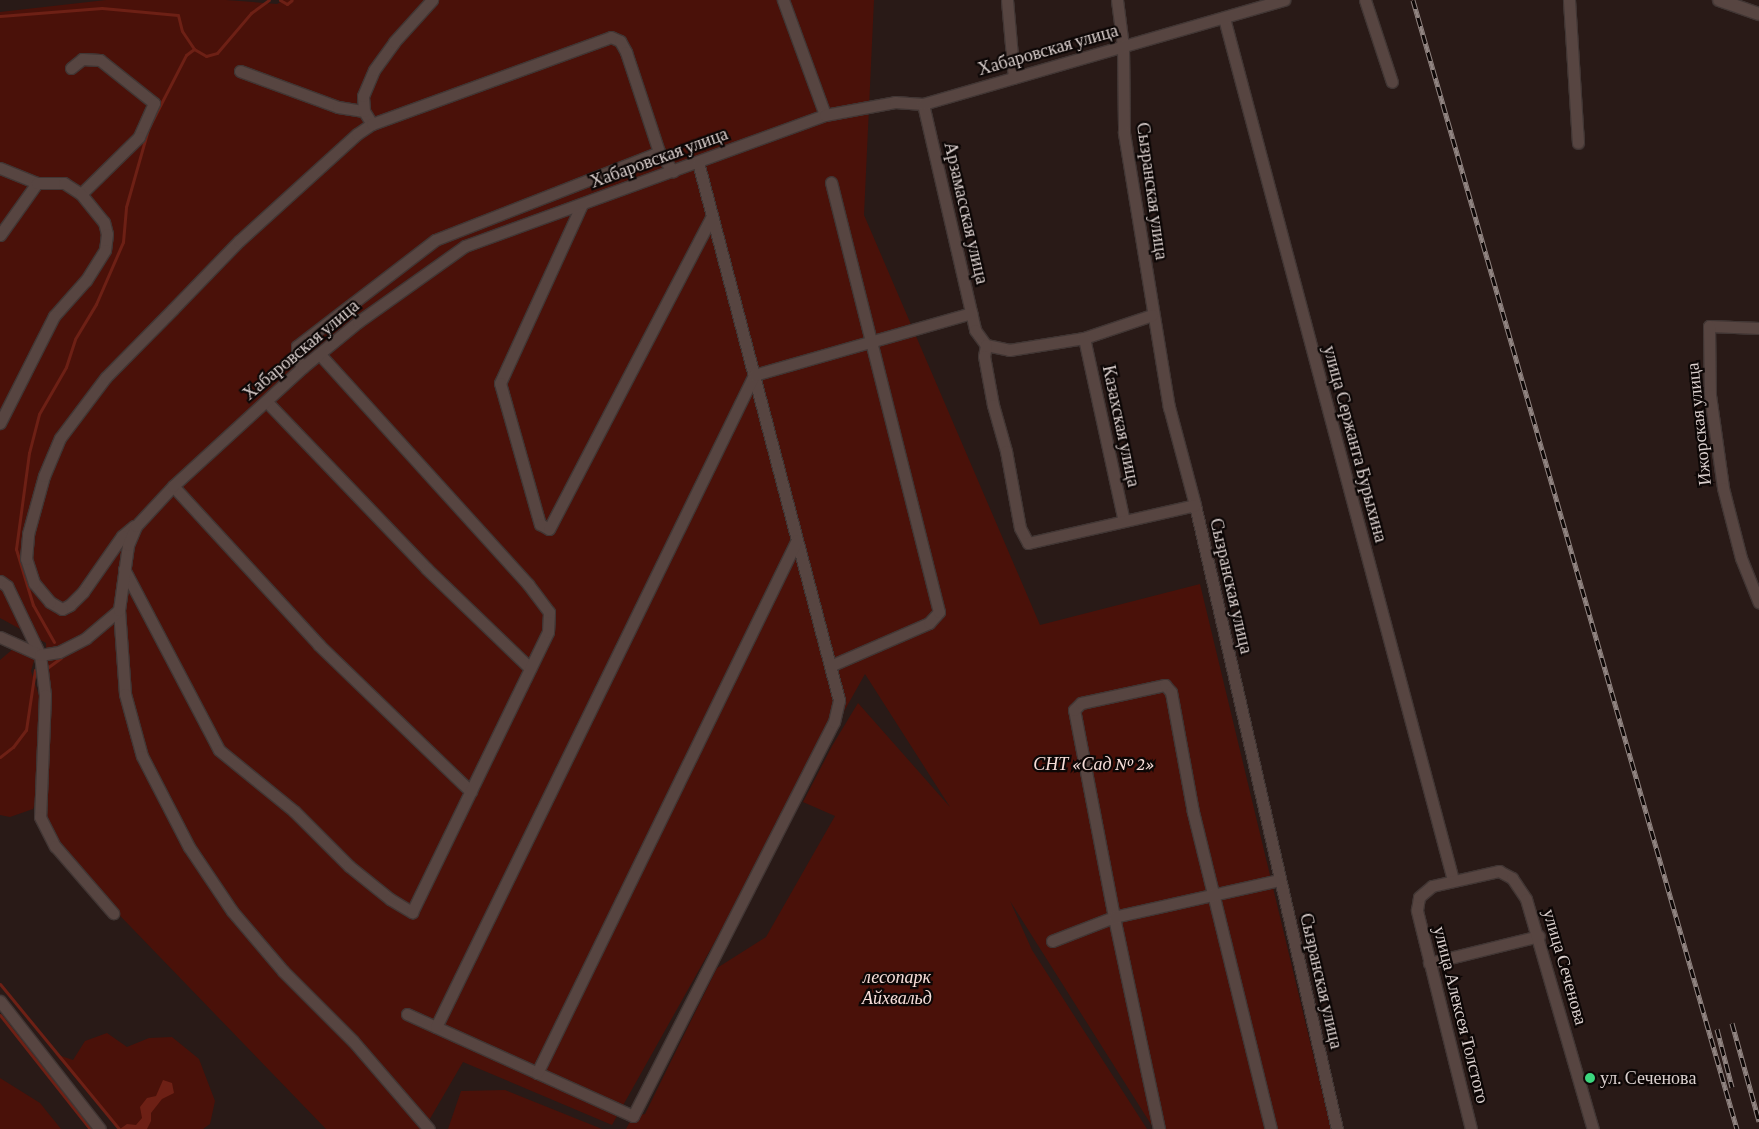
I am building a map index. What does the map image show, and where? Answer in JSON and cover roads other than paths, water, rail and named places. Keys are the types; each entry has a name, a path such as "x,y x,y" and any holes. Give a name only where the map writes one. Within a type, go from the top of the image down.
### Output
{"street":[{"path":"432,0 394,42 374,70 363,96 364,111 372,124 611,38 620,41 626,52 659,152 673,171"},
{"path":"783,0 825,115"},
{"path":"1007,0 1014,78"},
{"name":"Сызранская улица","path":"1117,0 1123,46 1124,133 1152,315 1169,407 1194,505 1337,1129"},
{"name":"Хабаровская улица","path":"372,124 335,153 226,255 106,377 60,438 44,476 28,534 26,559 34,583 50,602 62,609 70,606 83,592 122,536 136,526 173,486 267,402 303,367 358,322 465,246 825,115 894,102 922,104 1284,0"},
{"path":"1365,0 1392,82"},
{"path":"1570,0 1578,143"},
{"path":"1719,0 1759,14"},
{"name":"улица Сержанта Бурыхина","path":"1224,18 1453,880"},
{"path":"72,68 82,59 100,60 154,103 139,137 81,194"},
{"path":"240,72 338,107 364,111"},
{"name":"Арзамасская улица","path":"922,104 975,330 986,345"},
{"path":"303,367 295,352 296,346 436,240 659,152"},
{"path":"407,1014 633,1116 834,722 839,700 698,162"},
{"path":"0,168 37,183 64,183 81,194 104,222 107,234 105,250 86,280 54,316 0,423"},
{"path":"830,666 928,623 939,612 831,182"},
{"path":"0,235 37,183"},
{"path":"582,204 500,383 540,524 549,529 712,216"},
{"path":"436,1027 754,374 971,313"},
{"path":"1152,315 1084,338 1009,350 986,345 984,356 993,405 1006,451 1020,528 1028,544 1194,505"},
{"name":"Ижорская улица","path":"1759,328 1709,326 1710,395 1723,488 1740,558 1759,604"},
{"name":"Казахская улица","path":"1084,338 1124,521"},
{"path":"124,569 220,750 294,811 324,844 390,899 412,912 548,632 549,612 522,577 320,355"},
{"path":"267,402 427,569 530,668"},
{"path":"173,486 318,645 471,792"},
{"path":"136,526 124,569 119,610 125,694 142,756 190,847 232,911 283,971 353,1041 429,1129"},
{"path":"537,1073 797,540"},
{"path":"0,581 7,586 40,655 45,695 40,817 55,846 113,913"},
{"path":"0,637 40,655 59,652 86,638 119,610"},
{"path":"1159,1129 1114,917 1074,710 1082,703 1159,686 1167,686 1171,692 1193,812 1215,895 1224,944 1271,1129"},
{"name":"улица Сеченова","path":"1417,910 1419,897 1453,880 1499,871 1512,878 1526,899 1539,936 1592,1129"},
{"path":"1052,941 1114,917 1279,880"},
{"name":"улица Алексея Толстого","path":"1417,910 1470,1129"},
{"path":"1429,963 1539,936"},
{"path":"0,1001 100,1129"}],"waterway":[{"path":"0,16 102,8 178,15 182,31 194,49 206,56 217,53 251,13 269,0"},
{"path":"280,0 287,4 292,0"},
{"path":"54,642 33,605 16,549 29,453 39,414 66,367 75,339 96,304 123,242 126,207 148,129 186,55 194,49"},
{"path":"47,668 61,658"},
{"path":"0,757 13,747 26,730 35,670"},
{"path":"0,984 119,1129"},
{"path":"0,1015 90,1129"}],"railway":[{"path":"1413,0 1737,1129"},
{"path":"1732,1023 1759,1121"},
{"path":"1717,1029 1732,1087"}],"place":[{"name":"ул. Сеченова","path":"1590,1078"}],"park label":[{"name":"СНТ «Сад № 2»","path":"1094,764"},
{"name":"лесопарк Айхвальд","path":"897,988"}]}
